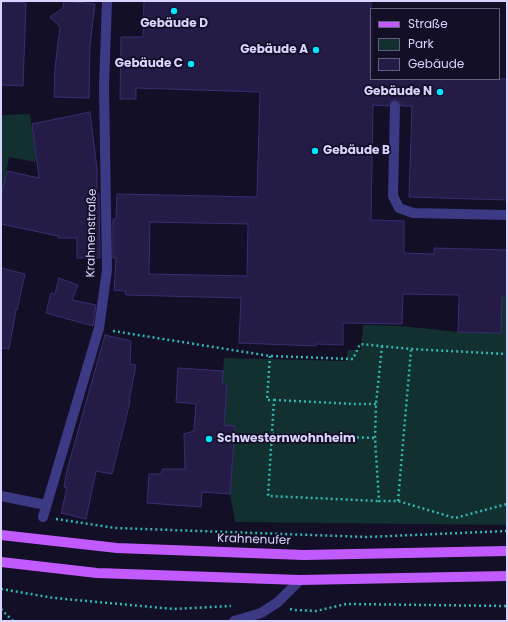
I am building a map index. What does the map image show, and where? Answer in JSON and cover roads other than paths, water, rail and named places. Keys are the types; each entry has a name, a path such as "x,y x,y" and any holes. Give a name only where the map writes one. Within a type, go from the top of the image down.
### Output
{"main road":[{"name":"Krahnenufer","path":"1,535 117,548 304,555 507,551"},
{"path":"1,562 97,573 300,580 507,576"}],"street":[{"name":"Krahnenstraße","path":"43,517 98,328 107,270 104,86 107,1"},
{"path":"395,106 394,196 399,208 413,213 507,215"},
{"path":"1,496 46,505"},
{"path":"234,621 261,613 278,602 300,580"}],"place":[{"name":"Gebäude D","path":"174,11"},
{"name":"Gebäude A","path":"316,50"},
{"name":"Gebäude C","path":"191,64"},
{"name":"Gebäude N","path":"440,92"},
{"name":"Gebäude B","path":"315,151"},
{"name":"Schwesternwohnheim","path":"209,439"}]}
